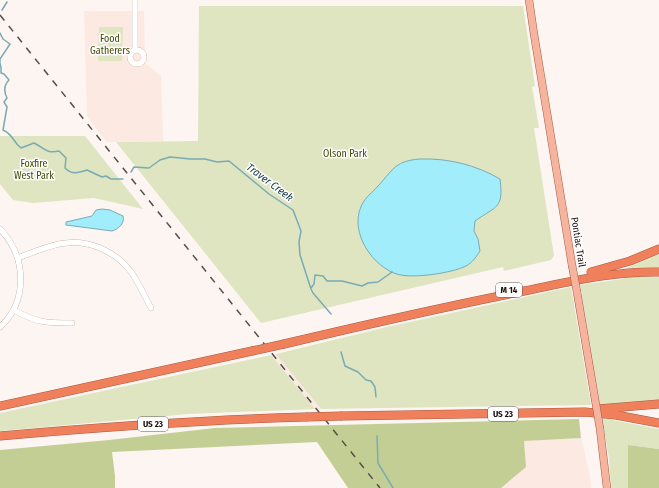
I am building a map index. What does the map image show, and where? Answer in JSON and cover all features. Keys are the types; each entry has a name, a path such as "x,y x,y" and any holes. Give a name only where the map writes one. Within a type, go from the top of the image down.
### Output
{"highway":[{"name":"M 14","path":"454,305 519,288 611,267 659,249"},
{"path":"0,406 454,305 599,276 639,272 659,272"},
{"path":"421,414 480,410 607,408 659,404"},
{"name":"US 23","path":"0,436 111,426 224,420 421,414 585,412 616,415 659,423"}],"main road":[{"name":"Pontiac Trail","path":"529,0 600,429 607,488"}],"street":[{"path":"135,0 135,50"},
{"path":"0,229 11,243 18,258 21,272 21,284 14,310 0,327"},
{"path":"18,258 53,245 64,243 81,243 97,246 115,256 131,271 151,308"},
{"path":"14,310 39,322 72,323"}],"shaded area":[{"path":"84,11 144,11 145,63 161,76 163,141 106,142 87,116"},
{"path":"276,354 321,409 315,409 271,355"},
{"path":"581,438 590,475 591,488 501,488 523,441"}],"green space":[{"name":"Olson Park","path":"199,6 523,6 535,86 532,87 539,128 534,128 554,256 551,260 504,271 503,267 261,323 116,142 198,141"},
{"name":"Food Gatherers","path":"99,27 123,27 122,61 98,61"},
{"name":"Foxfire West Park","path":"0,136 85,136 143,209 94,198 33,203 13,200 0,184"},
{"path":"659,254 659,267 627,268"},
{"path":"625,277 659,277 659,400 600,405 580,285 623,279"},
{"path":"571,287 591,405 321,409 276,354 387,327"},
{"path":"271,355 315,409 188,414 0,431 0,413"},
{"path":"602,418 659,429 659,449 628,445 628,488 611,488 609,458"},
{"path":"579,419 581,438 524,441 526,467 501,488 348,488 317,442 112,452 115,488 0,488 0,450 215,428"},
{"path":"628,445 659,449 659,488 628,488"}],"water":[{"path":"420,159 462,163 491,174 500,179 501,196 497,206 475,221 474,231 478,239 480,251 471,263 460,269 430,275 401,275 385,268 369,253 359,233 359,211 364,201 396,166 412,160"},
{"path":"96,210 110,210 123,216 123,221 117,229 112,231 66,225 66,222 92,216"}],"waterway":[{"name":"Traver Creek","path":"2,10 7,2"},
{"name":"Traver Creek","path":"0,33 3,39 10,44 0,59"},
{"name":"Traver Creek","path":"0,63 1,73 4,74 9,80 5,89 7,98 4,102 7,107 3,130 9,134 21,148 34,143 51,152 59,151 66,158 65,168 70,172 78,173 87,170 102,177 106,176 111,179 123,179"},
{"name":"Traver Creek","path":"131,172 134,167 149,168 160,160 170,157 205,159 217,162 229,161 269,194 293,210 301,231 299,242 300,255 311,289 331,314"},
{"path":"311,288 314,284 315,275 323,276 327,281 342,281 362,286 368,283 378,282 392,272"},
{"name":"Traver Creek","path":"341,352 345,366 358,372 366,380 371,381 375,387 376,397"},
{"name":"Traver Creek","path":"377,436 378,463 393,488"}],"railway":[{"path":"0,15 380,488"}]}
